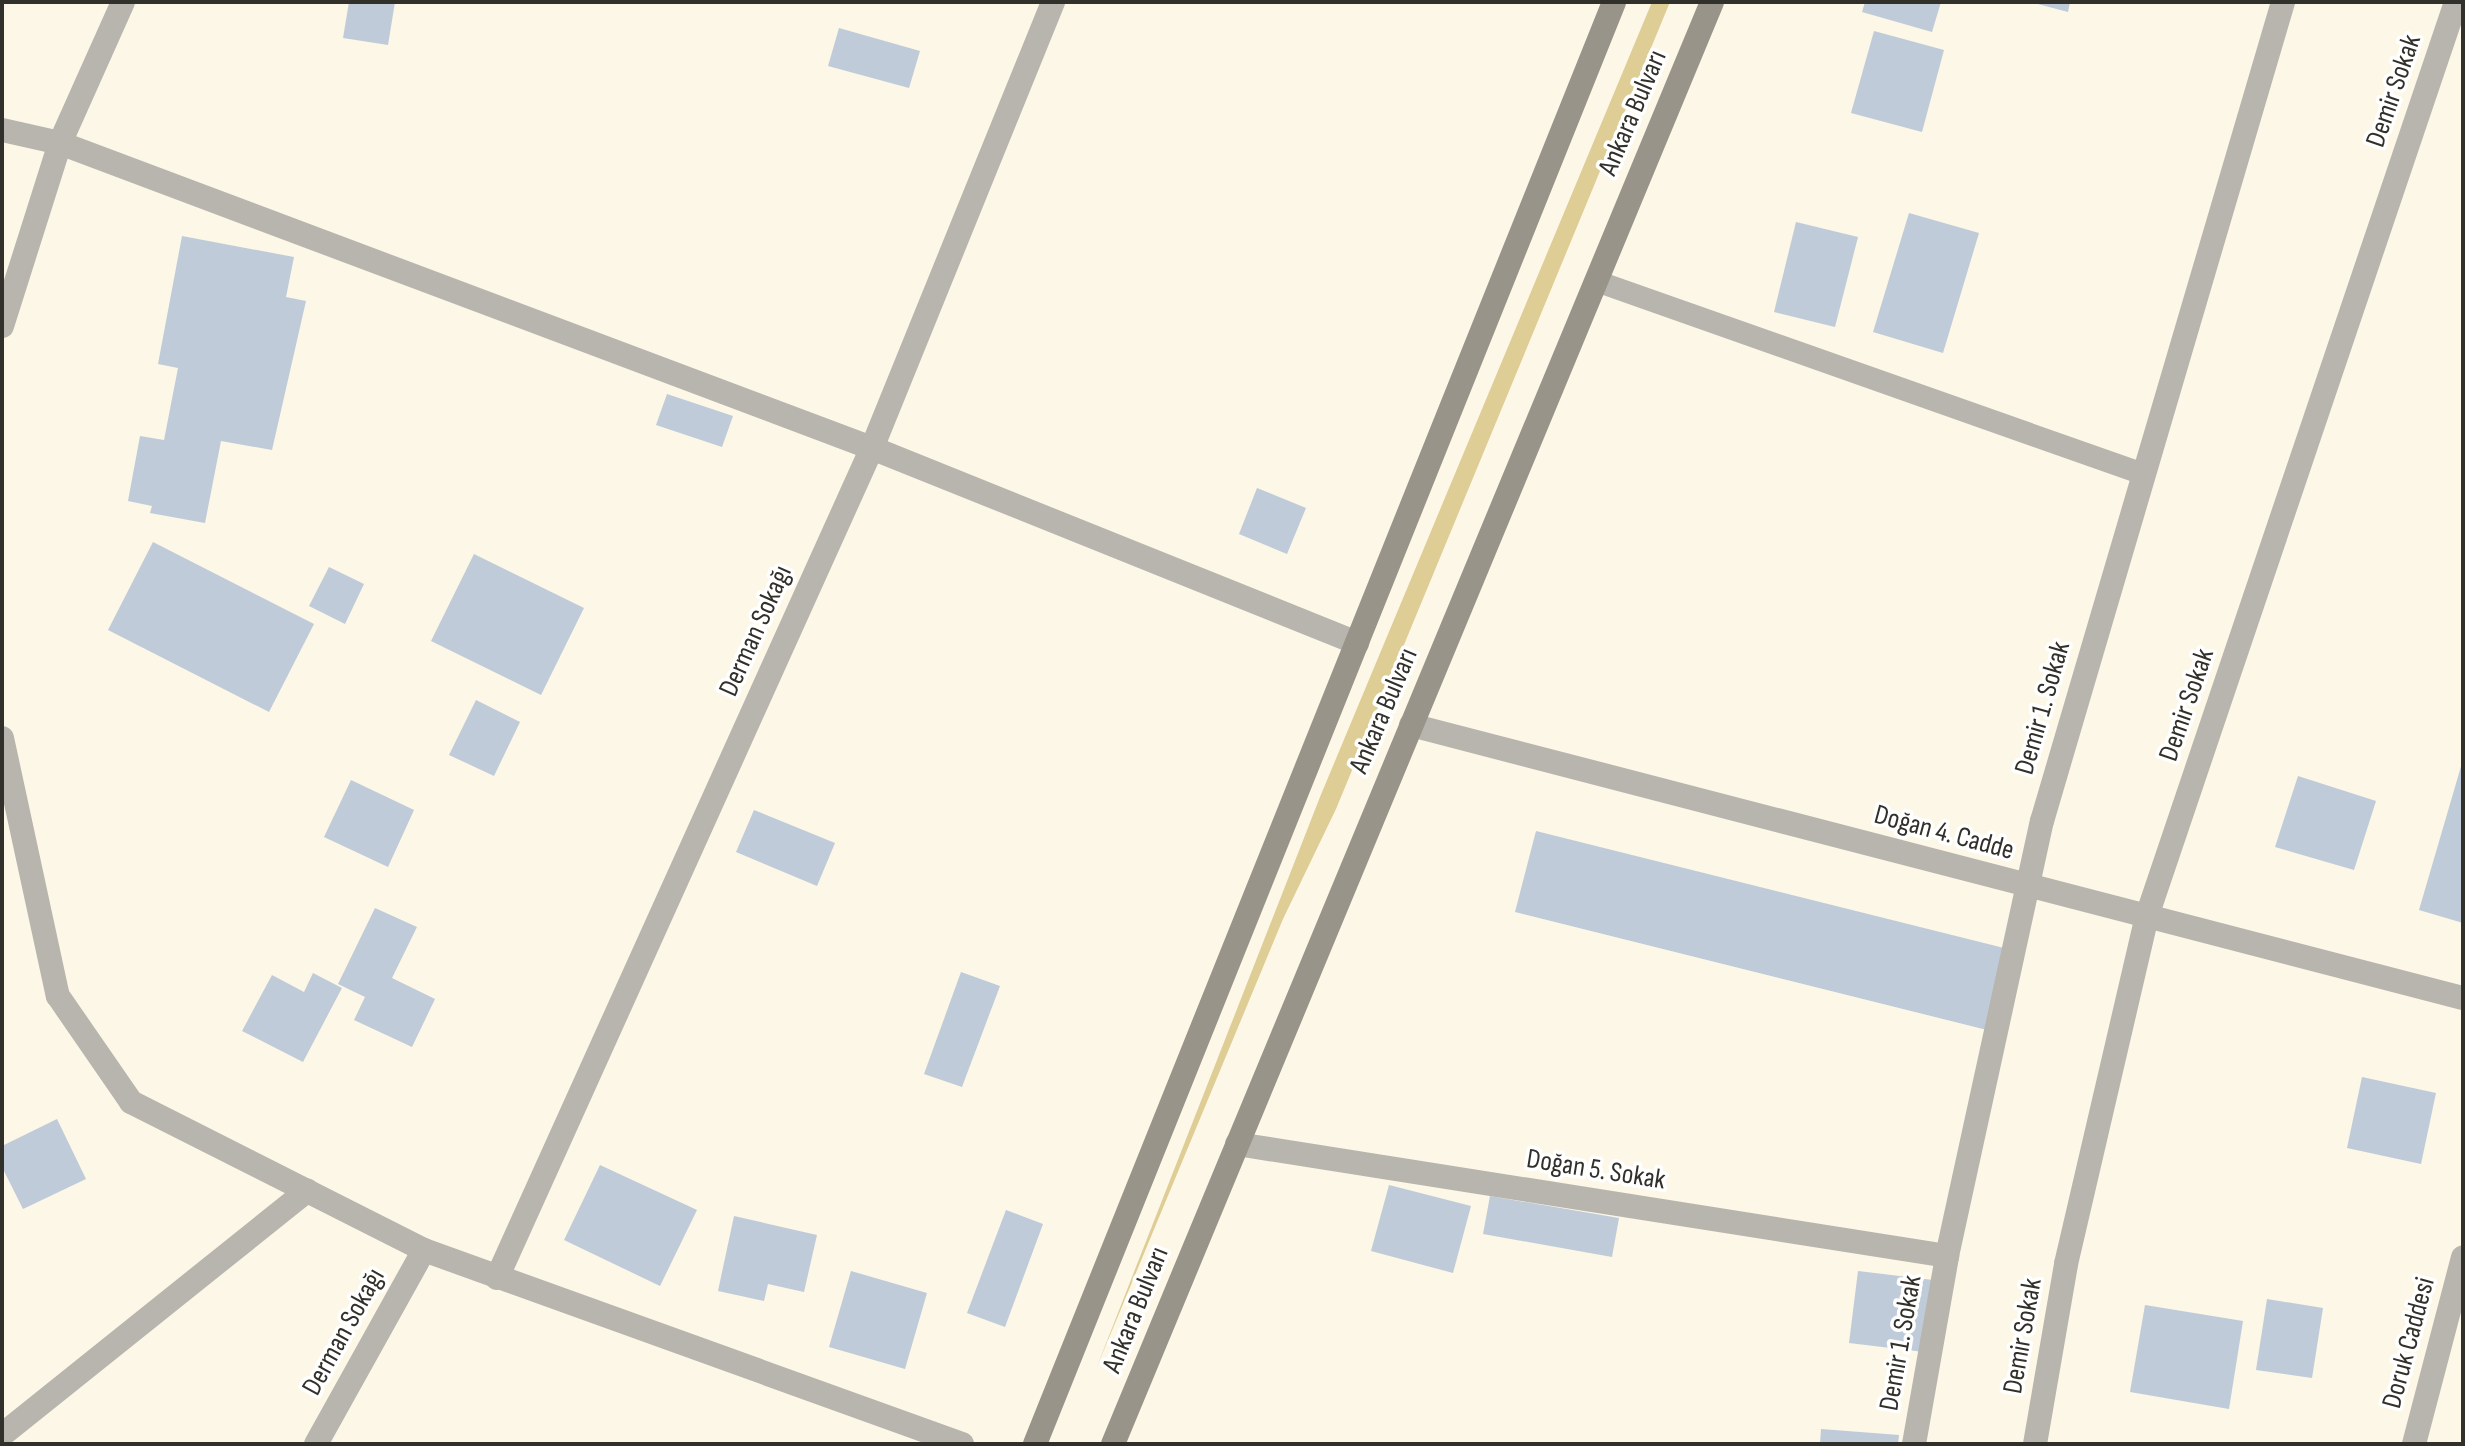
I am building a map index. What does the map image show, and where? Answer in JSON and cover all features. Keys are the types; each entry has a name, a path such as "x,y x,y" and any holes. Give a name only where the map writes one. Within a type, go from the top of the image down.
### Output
{"main road":[{"name":"Ankara Bulvarı","path":"1035,1444 1614,2"},
{"name":"Ankara Bulvarı","path":"1113,1444 1712,2"}],"street":[{"path":"2,326 60,143 123,2"},
{"name":"Derman Sokağı","path":"497,1278 872,448 1053,2"},
{"name":"Demir 1. Sokak","path":"1914,1444 1947,1256 2027,885 2066,732 2283,2"},
{"name":"Demir Sokak","path":"2035,1444 2066,1264 2147,916 2456,2"},
{"path":"2,130 60,143 872,448 1357,643"},
{"name":"Doğan 4. Cadde","path":"1411,725 2463,998"},
{"path":"2,738 58,996 131,1102 424,1250 962,1444"},
{"name":"Doğan 5. Sokak","path":"1237,1144 1947,1256"},
{"path":"2,1435 307,1191"},
{"name":"Derman Sokağı","path":"316,1444 424,1250"},
{"name":"Doruk Caddesi","path":"2414,1444 2463,1257"}],"lane":[{"path":"1596,281 2143,474"}],"shaded area":[{"path":"1652,2 1670,2 1336,809 1283,919 1096,1369 1320,797"}],"building":[{"path":"349,2 395,2 388,45 343,38"},
{"path":"1865,2 1941,2 1932,32 1862,12"},
{"path":"2030,2 2070,2 2068,12"},
{"path":"839,28 920,51 909,88 828,66"},
{"path":"1874,31 1944,50 1922,132 1851,113"},
{"path":"1909,213 1979,233 1943,353 1873,332"},
{"path":"1796,222 1858,237 1835,327 1774,312"},
{"path":"182,236 294,257 286,297 306,301 272,450 221,441 205,523 150,513 152,506 128,501 140,436 164,440 178,368 158,364"},
{"path":"667,394 733,416 722,447 656,425"},
{"path":"1257,488 1306,508 1287,554 1239,534"},
{"path":"153,542 314,624 269,712 108,630"},
{"path":"474,554 584,608 541,695 431,641"},
{"path":"329,567 364,584 345,624 309,606"},
{"path":"476,700 520,722 494,776 449,755"},
{"path":"2463,763 2463,923 2419,910"},
{"path":"2298,776 2376,801 2354,870 2275,847"},
{"path":"351,780 414,810 388,867 324,837"},
{"path":"754,810 835,843 817,886 736,852"},
{"path":"1536,831 2008,949 1987,1030 1515,912"},
{"path":"375,908 417,927 392,978 435,999 412,1047 354,1020 365,997 338,984"},
{"path":"961,972 1000,986 962,1087 924,1074"},
{"path":"313,973 342,988 303,1062 242,1031 272,975 304,992"},
{"path":"2362,1077 2436,1093 2421,1164 2347,1148"},
{"path":"57,1119 86,1179 23,1209 2,1167 2,1146"},
{"path":"600,1165 697,1210 660,1286 564,1240"},
{"path":"1389,1185 1471,1206 1453,1273 1371,1251"},
{"path":"1490,1196 1619,1218 1612,1257 1483,1234"},
{"path":"1006,1210 1043,1224 1005,1327 967,1313"},
{"path":"734,1216 817,1235 804,1292 768,1284 764,1301 718,1291"},
{"path":"851,1271 927,1293 905,1369 829,1347"},
{"path":"1858,1271 1933,1280 1924,1352 1849,1343"},
{"path":"2267,1299 2323,1308 2312,1378 2256,1370"},
{"path":"2145,1305 2243,1321 2229,1409 2130,1392"},
{"path":"1821,1429 1899,1435 1898,1444 1820,1444"}]}
